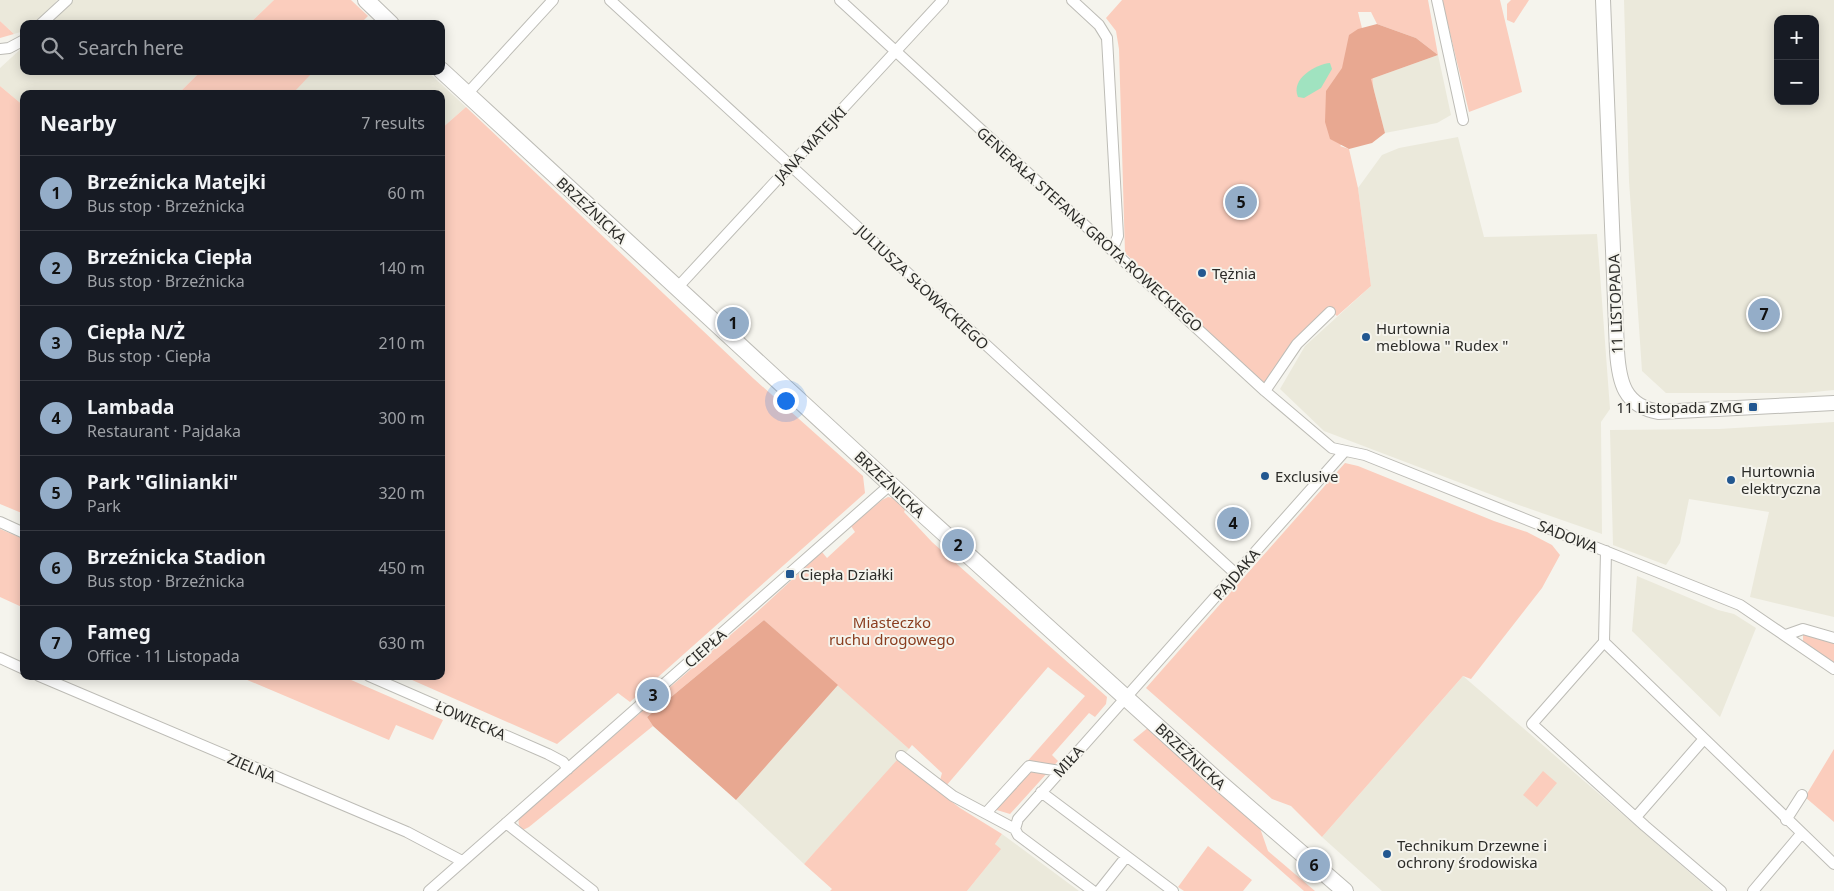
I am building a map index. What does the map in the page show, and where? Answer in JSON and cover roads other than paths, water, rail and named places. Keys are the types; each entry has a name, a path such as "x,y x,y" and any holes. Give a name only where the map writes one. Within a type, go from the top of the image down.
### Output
{"main road":[{"path":"366,0 388,20"},
{"name":"BRZEŹNICKA","path":"445,74 1219,782 1345,891"}],"street":[{"path":"45,20 67,0"},
{"path":"467,94 553,0"},
{"name":"JULIUSZA SŁOWACKIEGO","path":"610,0 1236,574"},
{"name":"GENERAŁA STEFANA GROTA-ROWECKIEGO","path":"840,0 1265,391 1313,434 1332,448 1344,452"},
{"name":"JANA MATEJKI","path":"677,288 943,0"},
{"path":"1072,0 1099,25 1106,38 1118,236 1112,250"},
{"path":"1437,0 1463,120"},
{"name":"11 LISTOPADA","path":"1603,0 1617,351 1621,386 1638,404 1659,412 1834,402"},
{"path":"0,49 9,48 20,42"},
{"path":"1265,391 1297,344 1330,312"},
{"name":"SADOWA","path":"1344,452 1355,451 1740,605 1834,669"},
{"name":"PAJDAKA","path":"1127,697 1344,452"},
{"name":"CIEPŁA","path":"429,891 892,484"},
{"path":"0,522 20,531"},
{"path":"1606,552 1604,642 1532,724 1722,891"},
{"path":"1786,635 1803,629 1834,638"},
{"path":"1604,642 1703,740 1834,864"},
{"path":"0,658 20,667"},
{"name":"ZIELNA","path":"48,680 399,829 462,861"},
{"name":"ŁOWIECKA","path":"378,680 548,754 563,762 568,769"},
{"name":"MIŁA","path":"1015,828 1018,819 1041,792 1127,697"},
{"path":"1636,817 1703,740"},
{"path":"901,756 953,796 1015,828 1018,835 1093,891"},
{"path":"986,813 1029,766 1060,771"},
{"path":"1041,792 1173,891"},
{"path":"1786,820 1802,795"},
{"path":"506,823 593,891"},
{"path":"1753,891 1801,834"},
{"path":"1099,891 1126,857"}],"place":[{"name":"Park \"Glinianki\"","path":"1241,202"},
{"name":"Tężnia","path":"1202,273"},
{"name":"Fameg","path":"1764,314"},
{"name":"Brzeźnicka Matejki","path":"733,323"},
{"name":"Hurtownia meblowa \" Rudex \"","path":"1366,337"},
{"name":"11 Listopada ZMG","path":"1753,407"},
{"name":"Exclusive","path":"1265,476"},
{"name":"Hurtownia elektryczna","path":"1731,480"},
{"name":"Lambada","path":"1233,523"},
{"name":"Brzeźnicka Ciepła","path":"958,545"},
{"name":"Ciepła Działki","path":"790,574"},
{"name":"Ciepła N/Ż","path":"653,695"},
{"name":"Technikum Drzewne i ochrony środowiska","path":"1387,854"},
{"name":"Brzeźnicka Stadion","path":"1314,865"}],"park label":[{"name":"Miasteczko ruchu drogowego","path":"892,630"}]}
